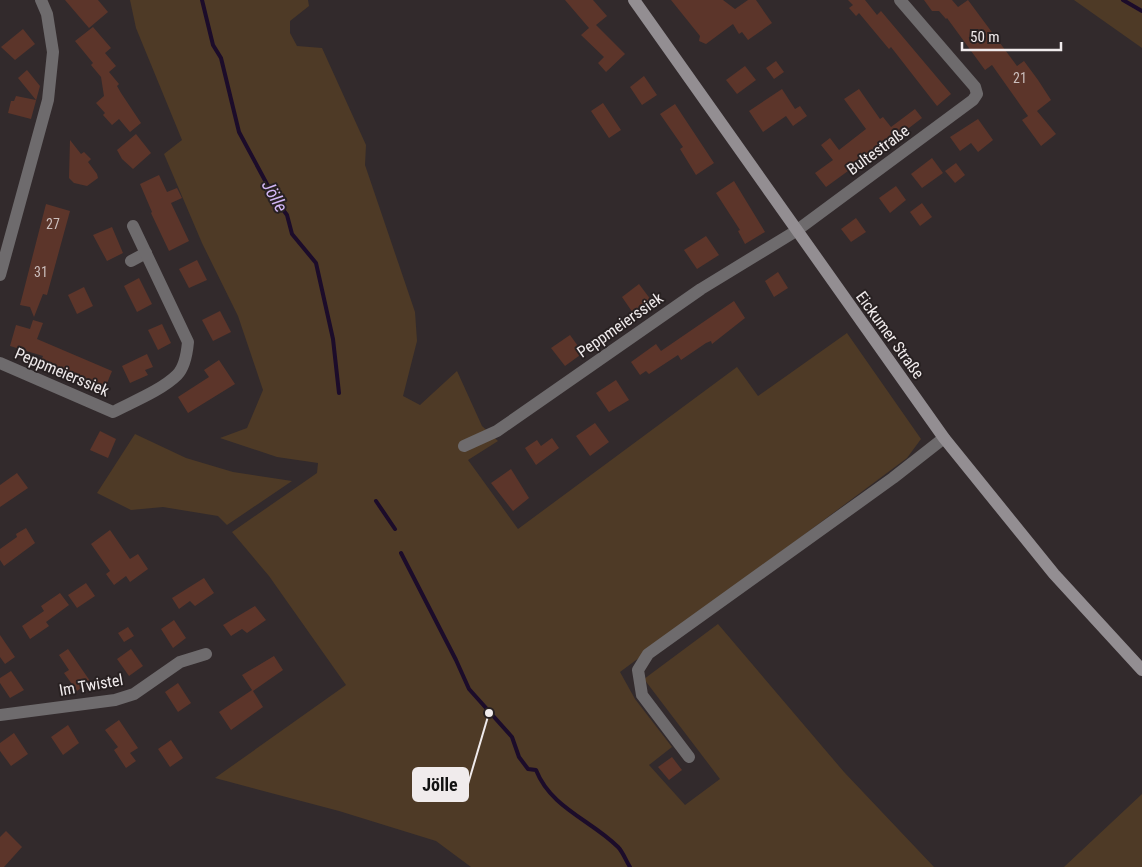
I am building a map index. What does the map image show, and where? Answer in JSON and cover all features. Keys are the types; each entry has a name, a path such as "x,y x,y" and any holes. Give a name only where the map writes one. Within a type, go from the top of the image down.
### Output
{"main road":[{"name":"Eickumer Straße","path":"634,0 944,438 1054,574 1142,670"}],"street":[{"path":"0,275 48,100 53,52 47,14 41,0"},
{"name":"Bultestraße","path":"796,231 973,100 977,94 975,87 900,0"},
{"name":"Peppmeierssiek","path":"0,363 113,412 178,374 185,360 188,342 134,226"},
{"name":"Peppmeierssiek","path":"464,446 497,431 701,289 796,231"},
{"path":"130,261 146,253"},
{"path":"689,757 642,695 638,670 648,654 885,484 944,438"},
{"name":"Im Twistel","path":"0,715 115,700 134,694 180,662 206,654"}],"shaded area":[{"path":"130,0 308,0 309,6 290,21 290,33 297,46 322,48 366,145 365,165 415,312 417,341 403,396 420,405 457,371 482,426 498,441 468,460 518,529 737,367 758,396 847,333 921,439 907,458 620,672 635,699 672,747 649,765 685,805 720,779 644,679 718,624 844,772 934,867 471,867 436,841 339,811 215,778 346,685 269,576 232,532 317,473 318,463 277,457 220,438 247,428 263,390 238,316 202,243 164,154 182,140 136,28"},
{"path":"1074,0 1142,0 1142,48"},
{"path":"135,434 186,458 233,472 292,481 227,525 218,516 163,507 131,510 97,493"},
{"path":"1142,794 1142,867 1064,867"}],"building":[{"path":"65,0 98,0 108,12 89,28"},
{"path":"565,0 593,0 607,16 596,25 625,54 606,72 598,63 604,57 581,35 589,28"},
{"path":"671,0 723,0 735,9 748,0 756,0 772,23 748,40 742,32 739,34 733,24 706,44 699,41 700,36"},
{"path":"848,0 865,0 877,15 881,11 951,94 937,106 891,47 889,49 859,13 856,16 849,8 853,5"},
{"path":"924,0 952,0 958,7 968,0 1017,66 1024,61 1038,80 1051,100 1037,111 1056,134 1041,146 1022,120 1028,116 992,65 985,70 947,18 939,11 932,11"},
{"path":"93,27 111,48 105,53 116,66 109,72 119,84 117,86 141,123 130,132 119,119 112,125 96,103 104,96 101,77 91,65 93,63 75,41"},
{"path":"23,29 35,44 15,60 1,47"},
{"path":"776,61 784,72 774,79 766,68"},
{"path":"745,66 756,80 737,94 726,80"},
{"path":"27,70 40,86 31,119 8,113 11,101 14,101 16,96 36,100 18,78"},
{"path":"644,76 657,95 642,105 630,87"},
{"path":"782,89 795,109 800,106 807,116 793,126 786,116 763,132 749,111"},
{"path":"859,89 880,119 883,117 891,127 915,109 922,118 879,151 881,154 870,163 867,160 860,165 859,163 826,187 815,173 833,160 821,145 830,138 839,150 866,129 844,99"},
{"path":"603,103 621,130 609,138 591,111"},
{"path":"675,104 714,163 696,175 680,149 683,147 660,114"},
{"path":"978,119 993,140 978,152 971,143 960,151 950,137"},
{"path":"136,134 151,153 133,169 122,159 117,150"},
{"path":"70,140 81,154 84,152 91,159 88,162 97,174 98,178 87,186 74,183 69,178"},
{"path":"932,158 943,173 922,188 911,174"},
{"path":"956,163 965,175 955,183 945,171"},
{"path":"159,175 167,192 177,188 182,198 171,203 189,241 169,251 140,184"},
{"path":"734,181 765,232 745,244 738,231 740,230 716,193"},
{"path":"896,186 906,200 890,213 879,198"},
{"path":"922,203 932,217 920,226 910,212"},
{"path":"46,204 70,211 47,295 43,294 34,317 30,307 20,305"},
{"path":"856,218 866,232 851,242 841,229"},
{"path":"112,227 123,253 107,261 93,235"},
{"path":"706,236 719,255 697,269 684,250"},
{"path":"197,260 207,280 189,288 179,269"},
{"path":"778,272 788,288 774,297 765,281"},
{"path":"139,278 152,304 137,312 124,286"},
{"path":"639,284 651,300 633,313 622,297"},
{"path":"84,287 93,306 77,314 68,295"},
{"path":"734,301 745,318 712,344 711,341 706,343 681,360 678,355 649,374 646,371 640,375 631,362 656,344 661,351"},
{"path":"220,311 231,332 213,341 202,320"},
{"path":"33,320 43,323 37,339 112,371 105,388 41,361 43,356 10,346 16,325 30,329"},
{"path":"162,324 171,343 158,350 148,330"},
{"path":"570,335 583,353 565,366 551,348"},
{"path":"147,354 153,367 145,370 148,375 130,383 122,366"},
{"path":"219,360 235,384 188,413 178,397 209,377 204,370"},
{"path":"616,380 629,400 609,412 596,393"},
{"path":"595,423 609,442 590,456 576,436"},
{"path":"100,431 116,439 108,458 90,450"},
{"path":"552,438 559,448 536,465 525,448 537,440 541,446"},
{"path":"511,469 529,498 513,511 491,483"},
{"path":"17,473 28,488 0,507 0,485"},
{"path":"26,528 35,543 4,566 0,560 0,549 17,537 16,534"},
{"path":"110,530 130,559 138,554 148,569 130,582 126,576 114,585 106,574 110,571 91,544"},
{"path":"204,578 214,593 195,606 190,601 179,609 172,598"},
{"path":"86,583 95,596 77,608 68,595"},
{"path":"60,593 69,605 46,622 49,626 30,639 22,626 44,611 41,606"},
{"path":"255,606 266,620 247,633 242,629 231,636 223,625"},
{"path":"174,620 186,638 173,648 161,629"},
{"path":"128,627 134,636 124,642 118,633"},
{"path":"0,635 15,657 5,664 0,657"},
{"path":"68,649 90,681 77,691 64,673 69,670 59,655"},
{"path":"131,649 143,666 129,676 117,659"},
{"path":"274,656 283,670 253,691 263,707 231,730 219,712 252,690 242,675"},
{"path":"11,671 24,690 10,698 0,683 0,678"},
{"path":"178,683 191,703 178,712 165,692"},
{"path":"119,720 138,748 130,753 136,761 126,768 114,750 118,747 105,730"},
{"path":"68,725 79,743 63,755 51,737"},
{"path":"14,733 28,754 11,766 0,751 0,743"},
{"path":"171,740 183,758 170,767 158,749"},
{"path":"672,757 682,770 669,780 658,767"},
{"path":"6,831 22,847 4,867 0,867 0,837"}],"waterway":[{"name":"Jölle","path":"202,0 213,45 221,58 239,132 275,199 287,215 292,234 316,263 333,339 339,393"},
{"path":"1123,0 1142,11"},
{"name":"Jölle","path":"376,501 395,529"},
{"name":"Jölle","path":"401,553 469,689 512,737 519,757 528,769 536,770 551,794 561,804 618,847 630,867"}],"place":[{"name":"Jölle","path":"489,713"}]}
